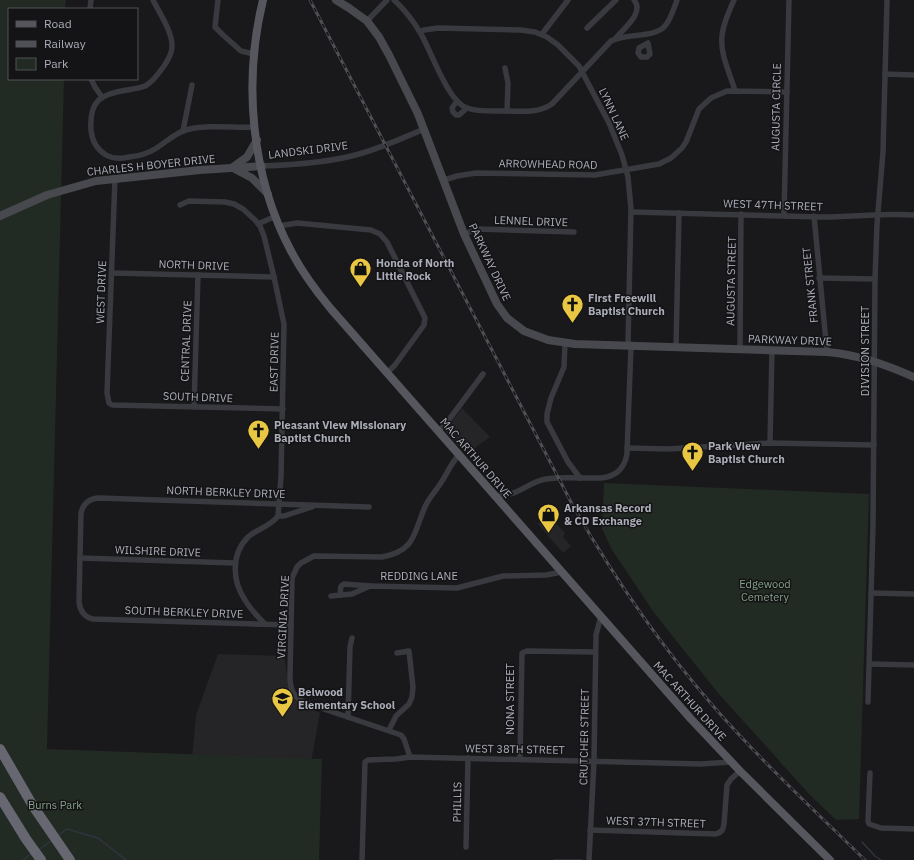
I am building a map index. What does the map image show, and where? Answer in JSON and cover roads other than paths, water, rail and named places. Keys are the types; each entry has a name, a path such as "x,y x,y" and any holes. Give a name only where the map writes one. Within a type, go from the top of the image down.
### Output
{"highway":[{"path":"0,749 45,826 67,856"},
{"path":"0,797 26,839 42,860"}],"main road":[{"name":"MAC ARTHUR DRIVE","path":"263,0 256,31 254,54 253,93 257,140 268,194 279,226 291,252 314,287 331,309 691,719 731,762 830,860"}],"street":[{"path":"153,0 171,37 172,44 169,58 152,80 145,86 112,92 102,97 95,105 92,110 91,120 92,137 97,148 109,157 121,159 147,153 183,131 202,128 255,128"},
{"path":"218,0 215,27 241,51 254,54"},
{"name":"PARKWAY DRIVE","path":"336,0 350,8 367,21 379,37 389,55 424,129 464,234 491,295 507,318 515,325 533,335 548,340 565,343 827,352 856,355 914,377"},
{"path":"367,21 388,0"},
{"path":"394,0 420,32 441,75 457,101 467,108 507,111 533,111 546,108 552,104 607,44 615,39 637,12 638,6 634,0"},
{"path":"542,34 568,0"},
{"path":"587,28 616,0"},
{"path":"615,39 658,32 667,24 677,0"},
{"path":"734,0 722,30 721,40 735,91"},
{"name":"AUGUSTA CIRCLE","path":"784,215 789,0"},
{"name":"DIVISION STREET","path":"868,702 874,445 875,278 883,152 887,0"},
{"name":"LYNN LANE","path":"420,32 438,28 528,31 542,34 558,44 582,72 609,123 626,170 630,186 630,346 627,457 625,462 620,470 603,478 553,478 536,482 512,495 501,503"},
{"path":"648,34 648,43"},
{"path":"505,68 508,83 507,111"},
{"path":"885,74 914,75"},
{"path":"92,80 102,97"},
{"path":"183,131 192,85"},
{"name":"ARROWHEAD ROAD","path":"444,180 476,173 582,176 603,174 659,164 671,158 680,151 686,142 699,109 718,94 727,91 787,92"},
{"path":"457,101 452,108 454,114 459,115 467,108"},
{"name":"LANDSKI DRIVE","path":"262,166 315,163 345,158 370,151 424,129"},
{"name":"LANDSKI DRIVE","path":"233,167 247,157 257,140"},
{"name":"CHARLES H BOYER DRIVE","path":"0,216 30,201 63,189 96,181 233,167 262,166"},
{"path":"233,167 252,178 268,194"},
{"name":"WEST DRIVE","path":"112,405 109,402 107,393 115,178"},
{"path":"180,205 189,201 229,203 243,209 258,224 276,216"},
{"name":"WEST 47TH STREET","path":"631,212 843,217 878,214 914,215"},
{"path":"676,347 679,213"},
{"name":"AUGUSTA STREET","path":"740,349 742,214"},
{"name":"FRANK STREET","path":"814,216 827,352"},
{"path":"279,226 298,223 371,230 380,234 387,242 425,318 424,325 388,373"},
{"name":"EAST DRIVE","path":"258,224 264,236 284,324 283,409 280,504 278,516"},
{"name":"LENNEL DRIVE","path":"464,234 478,229 574,232"},
{"name":"NORTH DRIVE","path":"112,273 274,278"},
{"name":"CENTRAL DRIVE","path":"194,407 198,275"},
{"path":"819,278 875,278"},
{"path":"565,343 564,367 550,398 547,422 568,462 580,478"},
{"path":"770,443 772,350"},
{"path":"438,431 445,425 483,374"},
{"name":"SOUTH DRIVE","path":"112,405 283,409"},
{"path":"627,448 668,449 770,443 874,445"},
{"name":"VIRGINIA DRIVE","path":"348,717 300,701 291,690 292,578 297,567 301,563 314,556 382,557 391,556 402,550 414,537 426,504 451,464 459,455"},
{"name":"LYNN LANE","path":"495,495 512,495"},
{"name":"NORTH BERKLEY DRIVE","path":"80,558 81,513 84,505 89,501 98,498 368,507"},
{"path":"264,624 244,600 240,592 235,563 240,548 249,536 278,516 284,516 320,505"},
{"name":"SOUTH BERKLEY DRIVE","path":"80,558 80,610 86,616 93,619 291,625"},
{"name":"WILSHIRE DRIVE","path":"80,558 235,563"},
{"name":"REDDING LANE","path":"341,595 341,586 344,584 457,588 503,576 546,575 562,572"},
{"name":"REDDING LANE","path":"331,596 358,592 370,586"},
{"path":"871,593 914,594"},
{"name":"CRUTCHER STREET","path":"590,857 594,761 596,629 601,616"},
{"path":"352,638 350,647 348,717 389,730 402,736 410,757"},
{"path":"389,730 396,716 410,702 413,693 409,651 397,653"},
{"name":"NONA STREET","path":"520,759 521,656 523,652 595,652"},
{"path":"870,664 914,665"},
{"name":"WEST 38TH STREET","path":"362,860 365,762 368,760 410,757 701,764 731,762"},
{"name":"PHILLIS","path":"466,847 468,758"},
{"name":"WEST 37TH STREET","path":"590,830 721,833 724,830 727,784 740,771"},
{"path":"870,773 869,824 881,828 914,829"}],"waterway":[{"path":"57,836 67,829 98,838 126,860"},
{"path":"38,850 51,841"},
{"path":"862,842 875,856 881,860"},
{"path":"23,860 31,854"},
{"path":"554,860 582,860"}],"railway":[{"path":"310,0 572,504 620,583 674,659 714,707 769,766 865,860"}],"place":[{"name":"Honda of North Little Rock","path":"360,288"},
{"name":"First Freewill Baptist Church","path":"572,324"},
{"name":"Pleasant View Missionary Baptist Church","path":"259,450"},
{"name":"Park View Baptist Church","path":"693,472"},
{"name":"Arkansas Record & CD Exchange","path":"548,534"},
{"name":"Belwood Elementary School","path":"283,718"}],"park label":[{"name":"Edgewood Cemetery","path":"765,590"},
{"name":"Burns Park","path":"55,805"}]}
